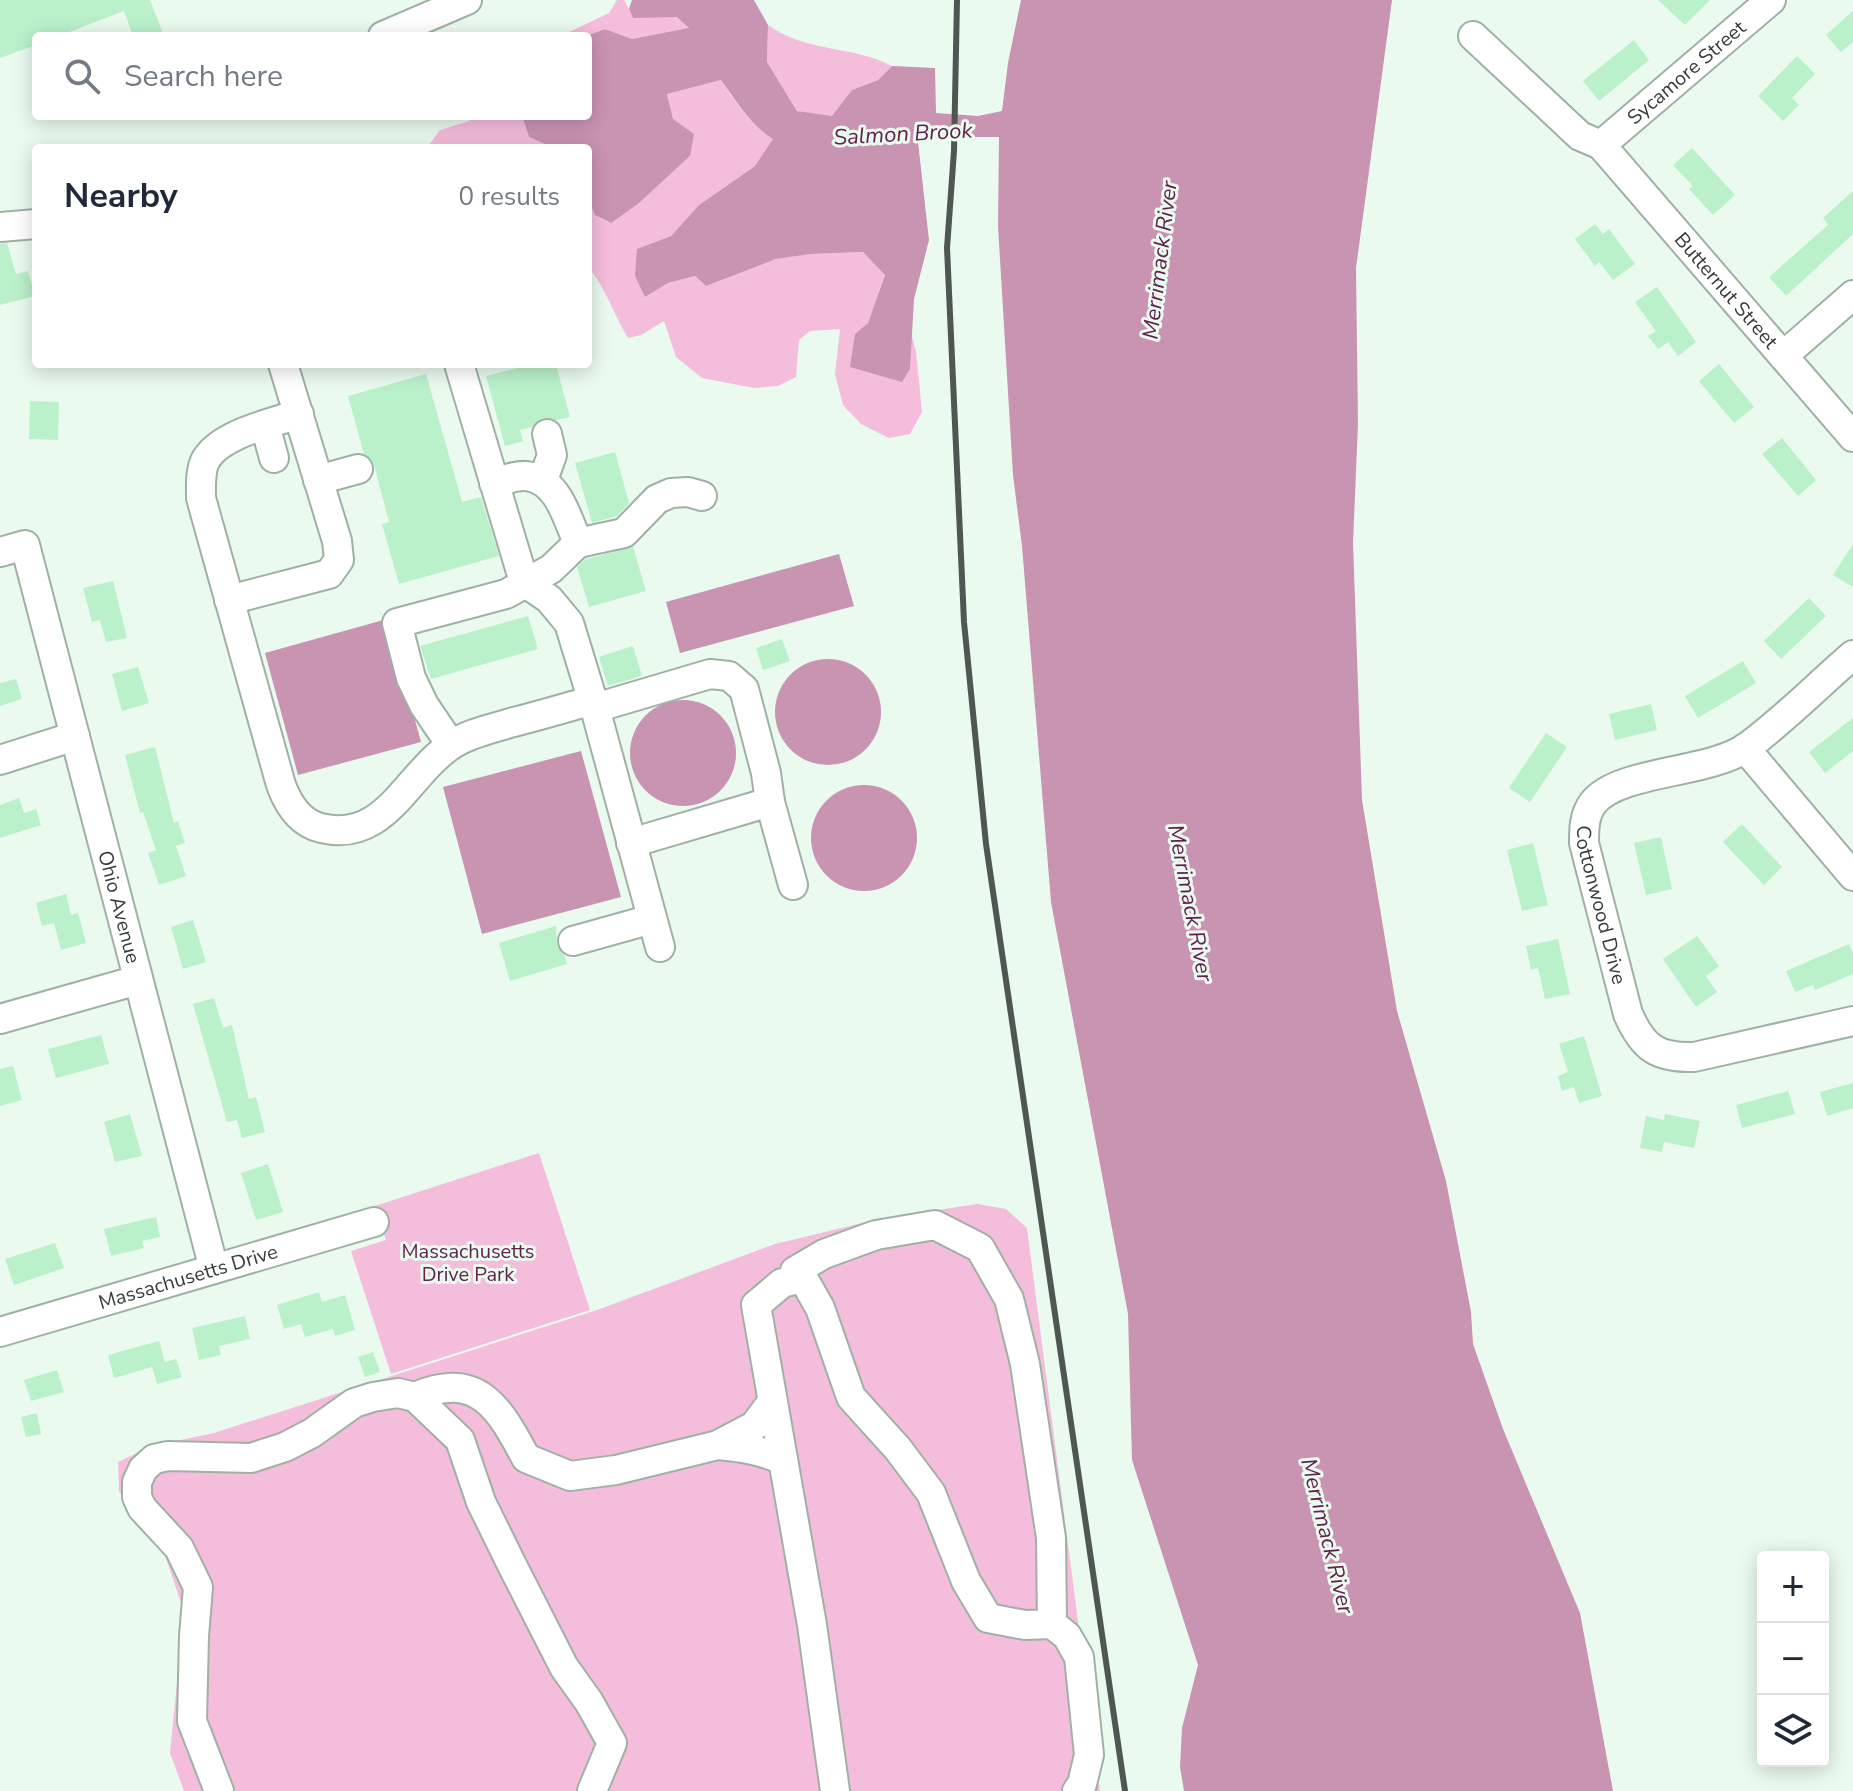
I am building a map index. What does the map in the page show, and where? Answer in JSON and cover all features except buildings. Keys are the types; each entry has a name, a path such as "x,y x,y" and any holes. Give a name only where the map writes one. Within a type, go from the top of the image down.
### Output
{"street":[{"path":"392,32 467,0"},
{"name":"Sycamore Street","path":"1601,145 1771,0"},
{"name":"Butternut Street","path":"1473,36 1580,136 1601,145 1853,437"},
{"path":"0,227 32,224"},
{"path":"1783,356 1853,295"},
{"path":"229,600 329,574 339,560 337,541 284,368"},
{"path":"461,368 524,582 549,599 569,623 660,947"},
{"path":"299,414 220,444 205,460 201,477 201,498 229,600 287,800 299,816 316,827 338,832 359,828 380,817 451,745 472,734 710,674 729,676 744,689 793,885"},
{"path":"265,425 274,458"},
{"path":"543,480 552,455 547,434"},
{"path":"318,480 358,469"},
{"path":"494,483 523,475 543,480 558,498 578,543"},
{"path":"451,745 424,705 411,678 397,623 506,594 551,569 578,543 624,533 649,506 671,493 688,492 702,496"},
{"name":"Ohio Avenue","path":"12,549 75,736 214,1269"},
{"name":"Cottonwood Drive","path":"1853,655 1745,748 1718,761 1611,790 1594,802 1584,822 1584,843 1628,1014 1637,1034 1653,1050 1673,1058 1694,1057 1853,1021"},
{"path":"0,760 75,736"},
{"path":"1745,748 1853,876"},
{"path":"631,843 770,802"},
{"path":"573,941 652,919"},
{"path":"0,1019 138,980"},
{"name":"Massachusetts Drive","path":"0,1332 374,1222"},
{"path":"1052,1624 1051,1538 1025,1364 1009,1299 980,1248 935,1225 876,1235 824,1254 795,1271 803,1278 820,1308 851,1397 898,1449 931,1493 966,1581 988,1618 1025,1625 1052,1624 1067,1636 1079,1657 1089,1755 1082,1784 1077,1791"},
{"path":"803,1278 782,1283 756,1305 812,1625 835,1791"},
{"path":"415,1397 435,1388 476,1391 503,1415 526,1458 570,1476 616,1470 718,1445 754,1426 772,1402"},
{"path":"219,1791 192,1721 198,1587 179,1548 142,1508 137,1497 137,1482 143,1469 154,1459 168,1456 251,1458 285,1447 312,1433 354,1403 398,1393 415,1397 460,1440 481,1502 513,1567 564,1667 589,1702 612,1743 592,1791"},
{"path":"718,1445 766,1452 783,1460"}],"green space":[{"path":"617,0 624,0 633,17 678,17 690,29 632,39 605,29 592,34 569,32 609,13"},
{"path":"768,25 798,40 877,59 892,66 878,80 852,90 832,117 797,111 767,62"},
{"path":"721,80 751,120 774,139 755,166 699,205 671,236 638,249 645,297 668,283 695,276 706,286 776,259 863,252 885,274 868,324 855,334 910,369 911,333 916,351 922,412 910,434 889,438 861,424 843,405 835,374 840,329 810,331 799,340 796,377 778,386 754,388 702,378 676,357 664,321 641,335 628,338 592,273 592,208 595,215 610,223 638,204 690,156 673,119 667,94"},
{"path":"523,120 529,137 545,144 430,144 440,130 469,121"},
{"name":"Massachusetts Drive Park","path":"539,1153 590,1310 391,1374 351,1251 386,1240 375,1206"},
{"path":"977,1204 1006,1209 1027,1228 1100,1791 184,1791 170,1753 184,1612 165,1555 119,1491 118,1462 152,1446 214,1433 597,1310 775,1244 879,1219"}],"water":[{"path":"632,0 754,0 768,25 767,62 797,111 832,116 852,90 878,80 892,66 935,68 936,113 978,116 1002,111 1021,0 1392,0 1356,268 1358,424 1353,543 1362,800 1397,1011 1446,1181 1471,1312 1473,1344 1503,1429 1580,1613 1613,1791 1184,1791 1180,1767 1182,1728 1198,1665 1132,1460 1128,1314 1051,902 1022,546 1013,475 998,226 999,137 923,137 918,142 929,240 914,299 910,369 902,382 850,367 855,334 868,323 885,275 863,252 776,259 706,286 695,276 668,283 645,297 635,276 637,249 671,236 699,205 755,166 773,139 751,120 721,80 667,94 673,119 694,134 690,156 638,204 611,223 595,215 592,208 592,144 545,144 529,137 523,120 592,120 592,34 605,29 632,39 689,28 677,17 633,18 629,9"},
{"path":"839,554 854,606 680,653 666,602"},
{"path":"387,619 421,742 298,775 265,653"},
{"path":"828,659 848,663 866,674 877,692 881,712 877,732 866,750 848,761 828,765 808,761 790,750 779,732 775,712 779,692 790,674 808,663"},
{"path":"683,700 703,704 721,715 732,733 736,753 732,773 721,791 703,802 683,806 663,802 645,791 634,773 630,753 634,733 645,715 663,704"},
{"path":"581,751 621,897 482,934 443,787"},
{"path":"864,785 884,789 902,800 913,818 917,838 913,858 902,876 884,887 864,891 844,887 826,876 815,858 811,838 815,818 826,800 844,789"}],"railway":[{"path":"957,0 954,151 947,248 964,622 986,844 1125,1791"}],"water label":[{"name":"Salmon Brook","path":"903,134"},
{"name":"Merrimack River","path":"1160,260"},
{"name":"Merrimack River","path":"1190,903"},
{"name":"Merrimack River","path":"1327,1536"}]}
